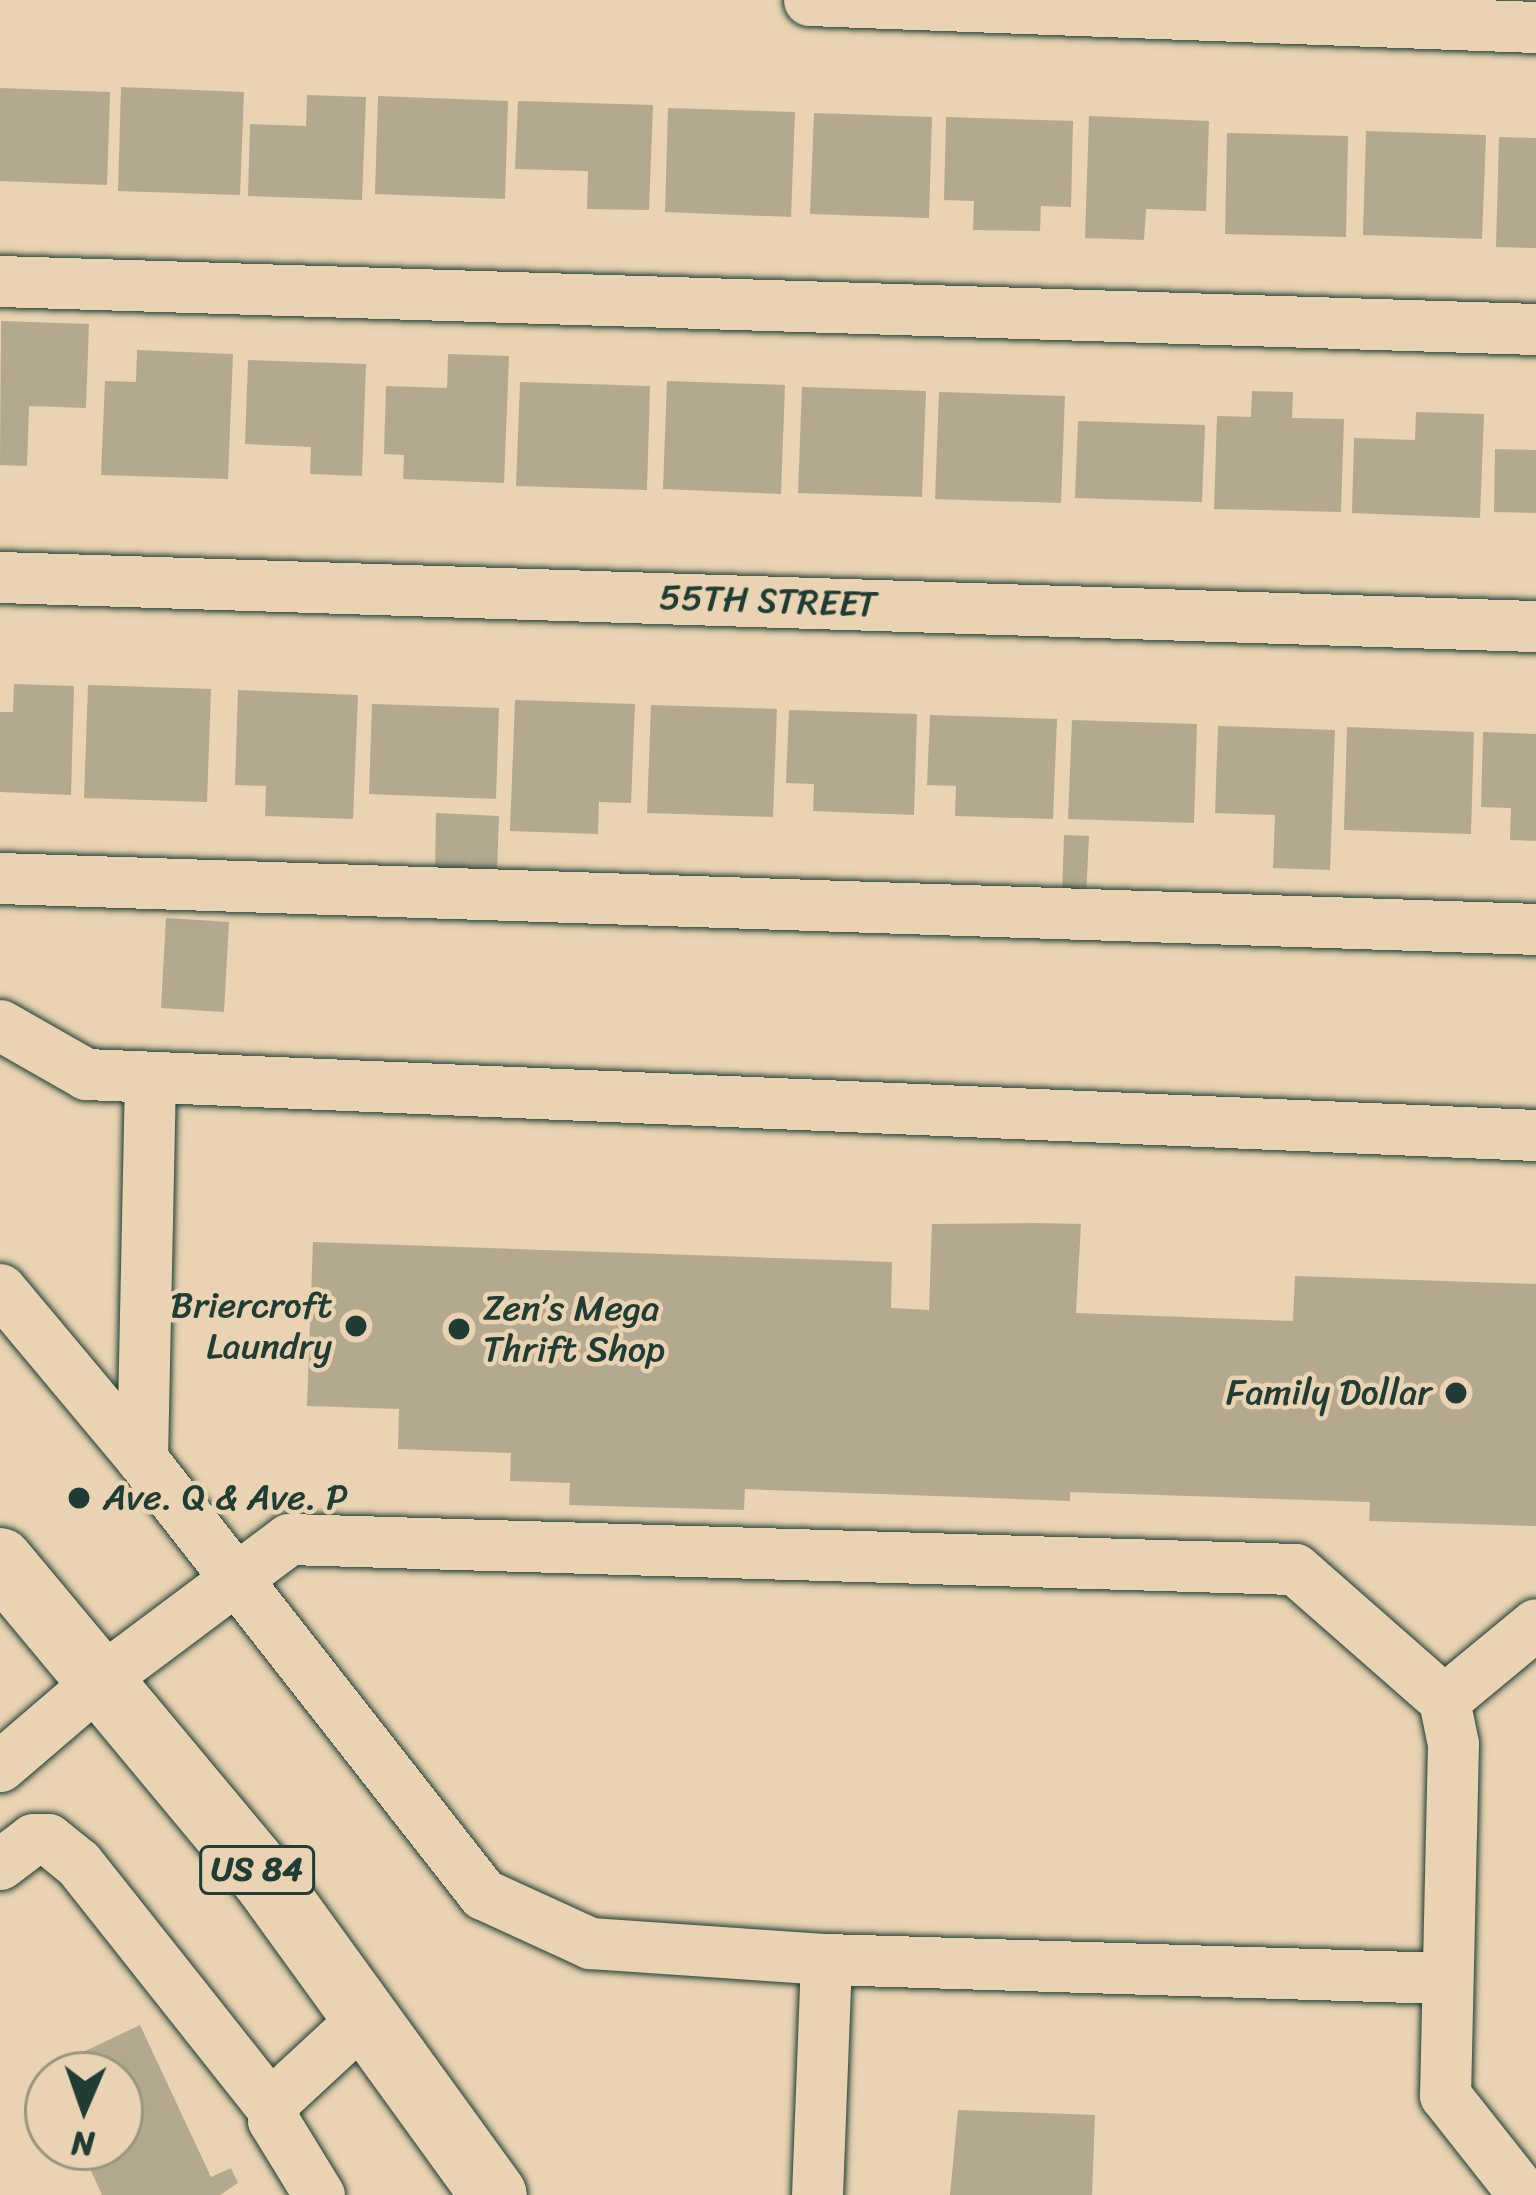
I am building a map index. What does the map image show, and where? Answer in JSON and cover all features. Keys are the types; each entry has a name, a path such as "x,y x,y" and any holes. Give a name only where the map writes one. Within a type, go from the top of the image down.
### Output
{"highway":[{"name":"US 84","path":"0,1561 368,2014 494,2195"}],"street":[{"path":"809,0 1536,26"},
{"path":"0,280 1536,329"},
{"name":"55TH STREET","path":"0,577 1536,626"},
{"path":"0,878 1536,929"},
{"path":"0,1025 86,1074 1536,1135"},
{"path":"142,1459 150,1077"},
{"path":"0,1289 142,1459 483,1894 590,1943 826,1959 1445,1978"},
{"path":"0,1766 99,1681 289,1540 1294,1568 1444,1700 1454,1744 1444,2095 1524,2195"},
{"path":"1444,1700 1536,1624"},
{"path":"0,1864 33,1840 48,1839 78,1863 274,2110 319,2195"},
{"path":"817,2195 826,1959"},
{"path":"274,2110 274,2101 368,2014"}],"building":[{"path":"121,87 244,92 240,195 118,191"},
{"path":"0,88 110,92 107,185 0,181"},
{"path":"307,95 366,97 362,200 248,196 250,124 306,126"},
{"path":"378,96 508,101 505,199 375,194"},
{"path":"518,101 653,105 649,210 587,209 588,171 515,169"},
{"path":"668,108 795,112 791,217 665,212"},
{"path":"814,113 932,117 929,218 810,214"},
{"path":"1089,116 1209,121 1206,211 1146,209 1144,240 1085,238"},
{"path":"946,117 1073,121 1071,207 1041,206 1040,231 973,230 974,201 944,200"},
{"path":"1366,131 1486,135 1482,239 1363,235"},
{"path":"1227,133 1348,136 1346,237 1225,234"},
{"path":"1499,137 1536,138 1536,248 1496,247"},
{"path":"1,321 89,324 86,408 29,406 27,466 0,465"},
{"path":"137,350 233,354 228,479 101,475 105,381 136,382"},
{"path":"448,354 509,356 504,483 403,479 404,455 384,454 386,386 447,388"},
{"path":"248,360 366,364 362,476 310,474 311,447 245,444"},
{"path":"667,381 785,385 781,494 663,489"},
{"path":"520,382 650,386 647,490 516,486"},
{"path":"802,387 926,391 922,497 798,493"},
{"path":"1252,391 1293,392 1292,418 1344,419 1341,512 1214,509 1217,416 1251,417"},
{"path":"939,392 1065,396 1061,503 935,499"},
{"path":"1416,412 1484,414 1480,518 1352,513 1354,438 1415,440"},
{"path":"1078,421 1205,425 1202,502 1075,498"},
{"path":"1495,449 1536,450 1536,513 1494,512"},
{"path":"14,684 74,686 71,795 0,792 0,712 13,712"},
{"path":"88,685 211,689 207,802 84,798"},
{"path":"238,690 358,695 353,819 265,816 266,786 235,785"},
{"path":"515,700 635,704 631,803 599,802 598,834 510,831"},
{"path":"372,704 499,708 496,799 369,794"},
{"path":"651,705 777,709 773,817 647,813"},
{"path":"789,710 917,714 914,815 813,811 814,784 786,783"},
{"path":"930,715 1057,719 1053,819 955,816 956,786 927,785"},
{"path":"1072,720 1197,724 1194,823 1068,819"},
{"path":"1218,726 1335,730 1330,870 1273,868 1275,815 1215,813"},
{"path":"1347,727 1474,732 1471,834 1344,830"},
{"path":"1483,732 1536,734 1536,841 1510,840 1511,808 1481,807"},
{"path":"436,813 499,816 497,871 435,869"},
{"path":"1064,835 1089,836 1086,897 1062,897"},
{"path":"166,918 229,922 224,1012 161,1008"},
{"path":"932,1224 1081,1224 1076,1313 1293,1321 1295,1276 1536,1284 1536,1526 1369,1521 1370,1502 1070,1492 1070,1501 745,1489 744,1510 569,1505 570,1483 510,1481 511,1453 398,1449 399,1409 307,1406 313,1242 892,1262 891,1308 929,1310"},
{"path":"140,2025 211,2177 231,2168 238,2183 220,2195 102,2195 91,2171 144,2171 144,2051 85,2051"},
{"path":"958,2110 1095,2115 1092,2195 950,2195"}],"place":[{"name":"Briercroft Laundry","path":"356,1326"},
{"name":"Zen’s Mega Thrift Shop","path":"459,1329"},
{"name":"Family Dollar","path":"1456,1393"},
{"name":"Ave. Q & Ave. P","path":"79,1498"}]}
